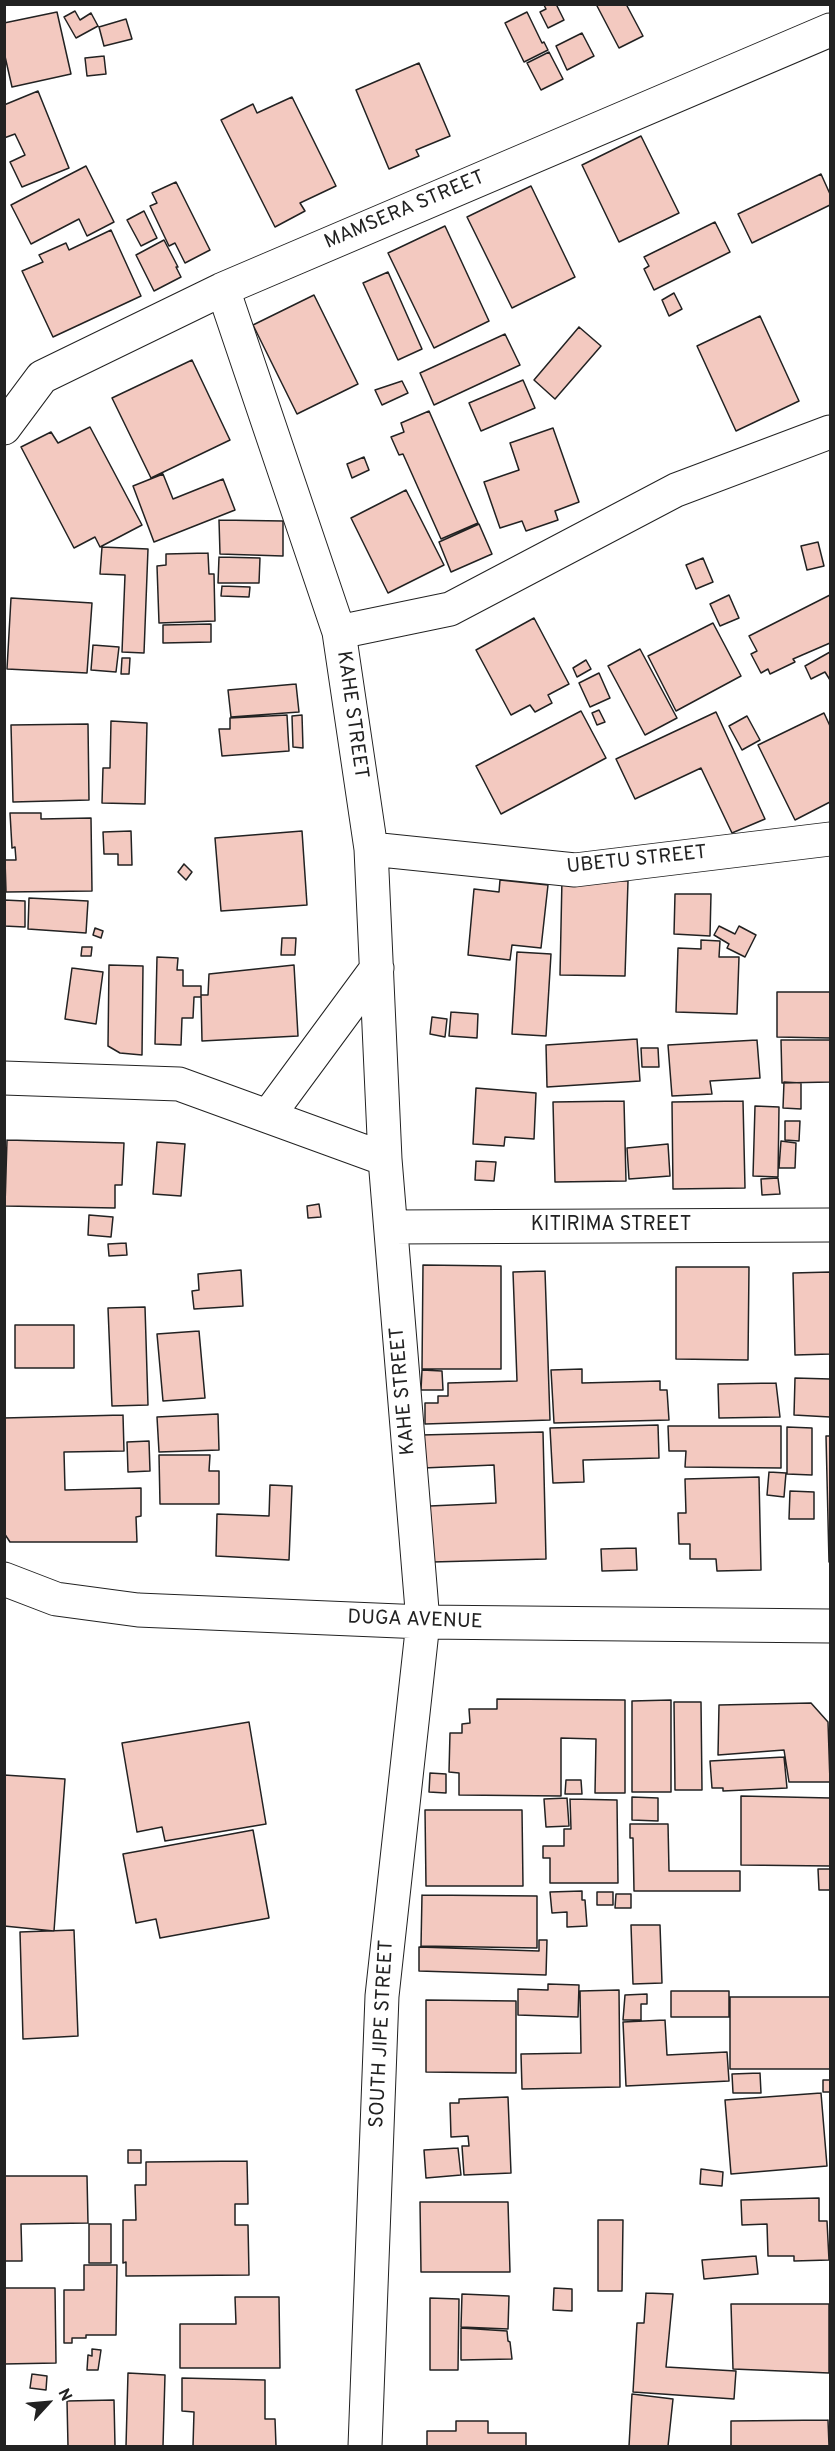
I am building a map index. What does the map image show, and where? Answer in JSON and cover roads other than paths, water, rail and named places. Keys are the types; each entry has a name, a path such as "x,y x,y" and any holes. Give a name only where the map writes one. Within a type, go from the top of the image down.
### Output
{"street":[{"name":"MAMSERA STREET","path":"4,428 42,377 223,289 831,30"},
{"name":"KAHE STREET","path":"223,289 339,632 371,849 386,1159 423,1622"},
{"path":"339,632 450,609 676,490 831,432"},
{"name":"UBETU STREET","path":"371,849 575,870 831,839"},
{"path":"268,1116 377,968"},
{"path":"4,1078 179,1084 386,1159"},
{"name":"KITIRIMA STREET","path":"391,1227 831,1225"},
{"name":"DUGA AVENUE","path":"4,1579 56,1599 138,1610 423,1622 831,1626"},
{"name":"SOUTH JIPE STREET","path":"365,2446 382,1996 423,1622"}]}
